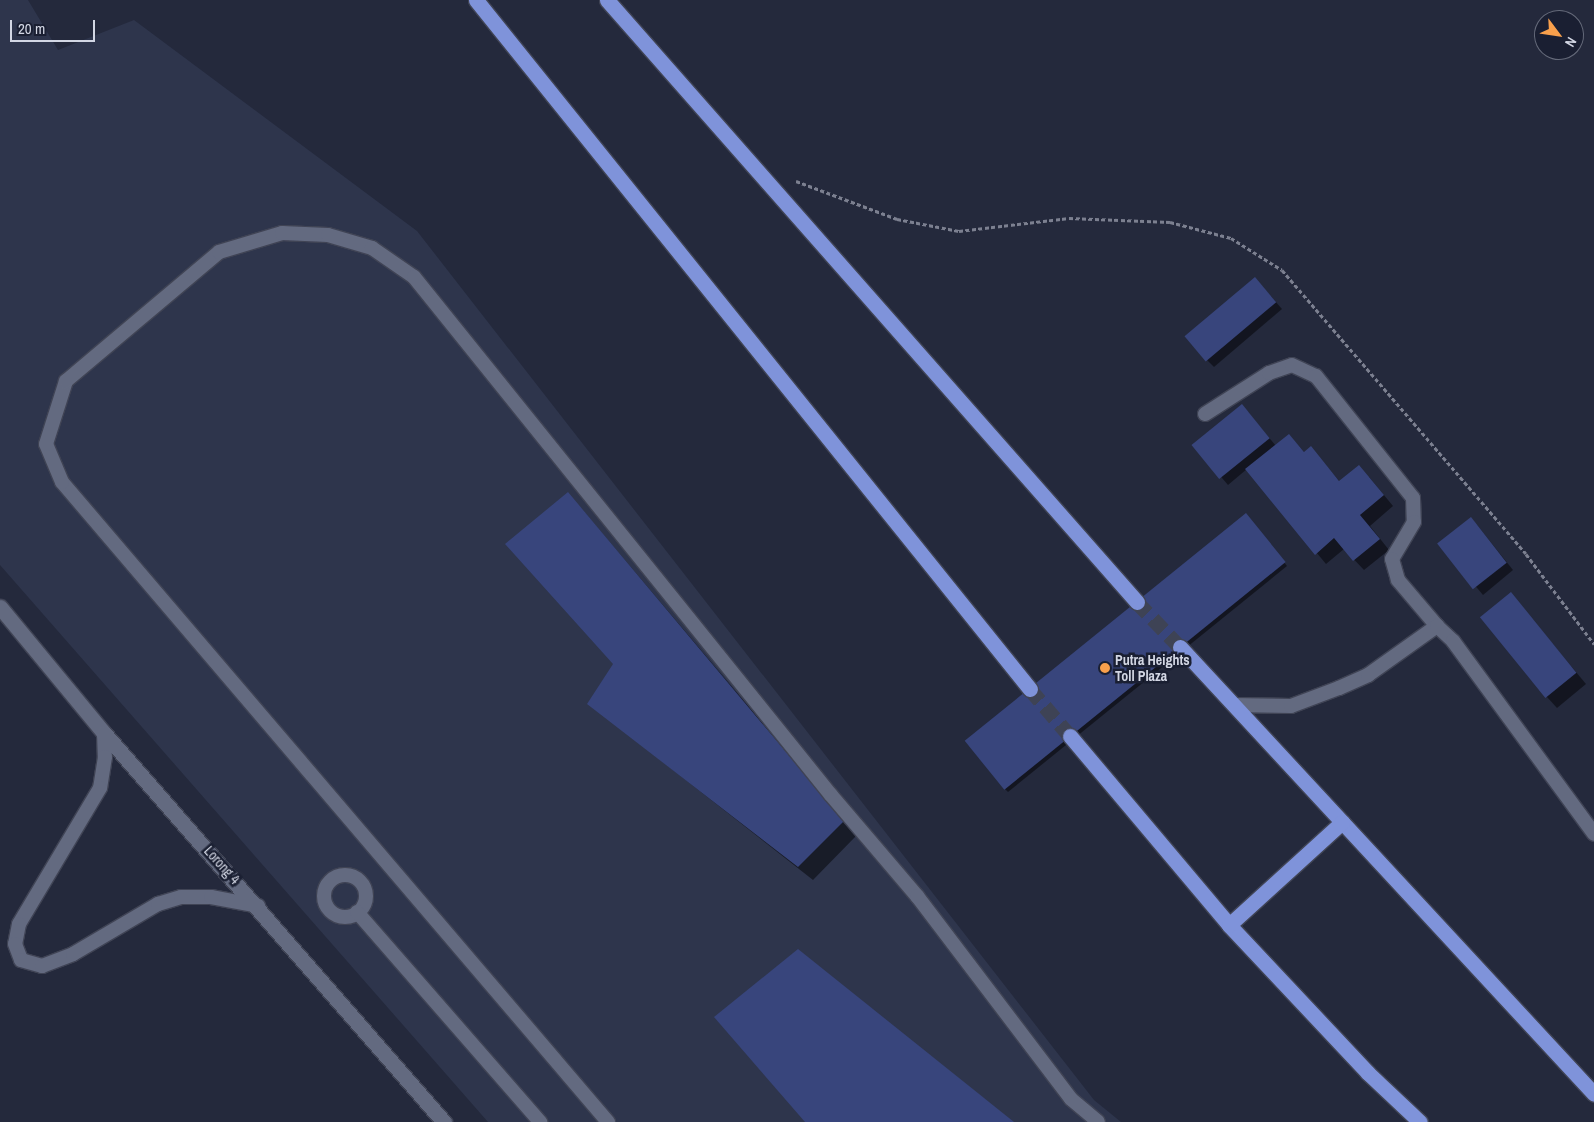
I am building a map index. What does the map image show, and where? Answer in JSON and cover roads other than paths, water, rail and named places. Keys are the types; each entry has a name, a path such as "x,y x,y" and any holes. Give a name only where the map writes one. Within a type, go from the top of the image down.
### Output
{"highway":[{"path":"476,0 1030,689"},
{"path":"606,0 1137,602"},
{"path":"1180,647 1594,1094"},
{"path":"1070,736 1229,925 1368,1074 1420,1122"},
{"path":"1229,925 1342,822"}],"street":[{"name":"Lorong 4","path":"0,606 104,733 258,906 444,1122"}],"lane":[{"path":"608,1122 62,482 46,444 66,381 219,252 282,232 328,235 372,248 414,277 825,787 917,896 1071,1099 1098,1122"},
{"path":"1204,414 1269,373 1292,365 1316,376 1413,498 1414,522 1392,559 1398,580 1437,626 1453,641 1594,834"},
{"path":"1234,705 1291,706 1339,688 1368,675 1437,626"},
{"path":"104,733 105,757 100,788 19,924 14,944 21,960 42,966 65,957 158,904 180,897 211,897 258,906"},
{"path":"357,912 540,1122"}],"tunnel":[{"path":"1137,602 1180,647"},
{"path":"1030,689 1070,736"}],"place":[{"name":"Putra Heights Toll Plaza","path":"1105,668"}]}
